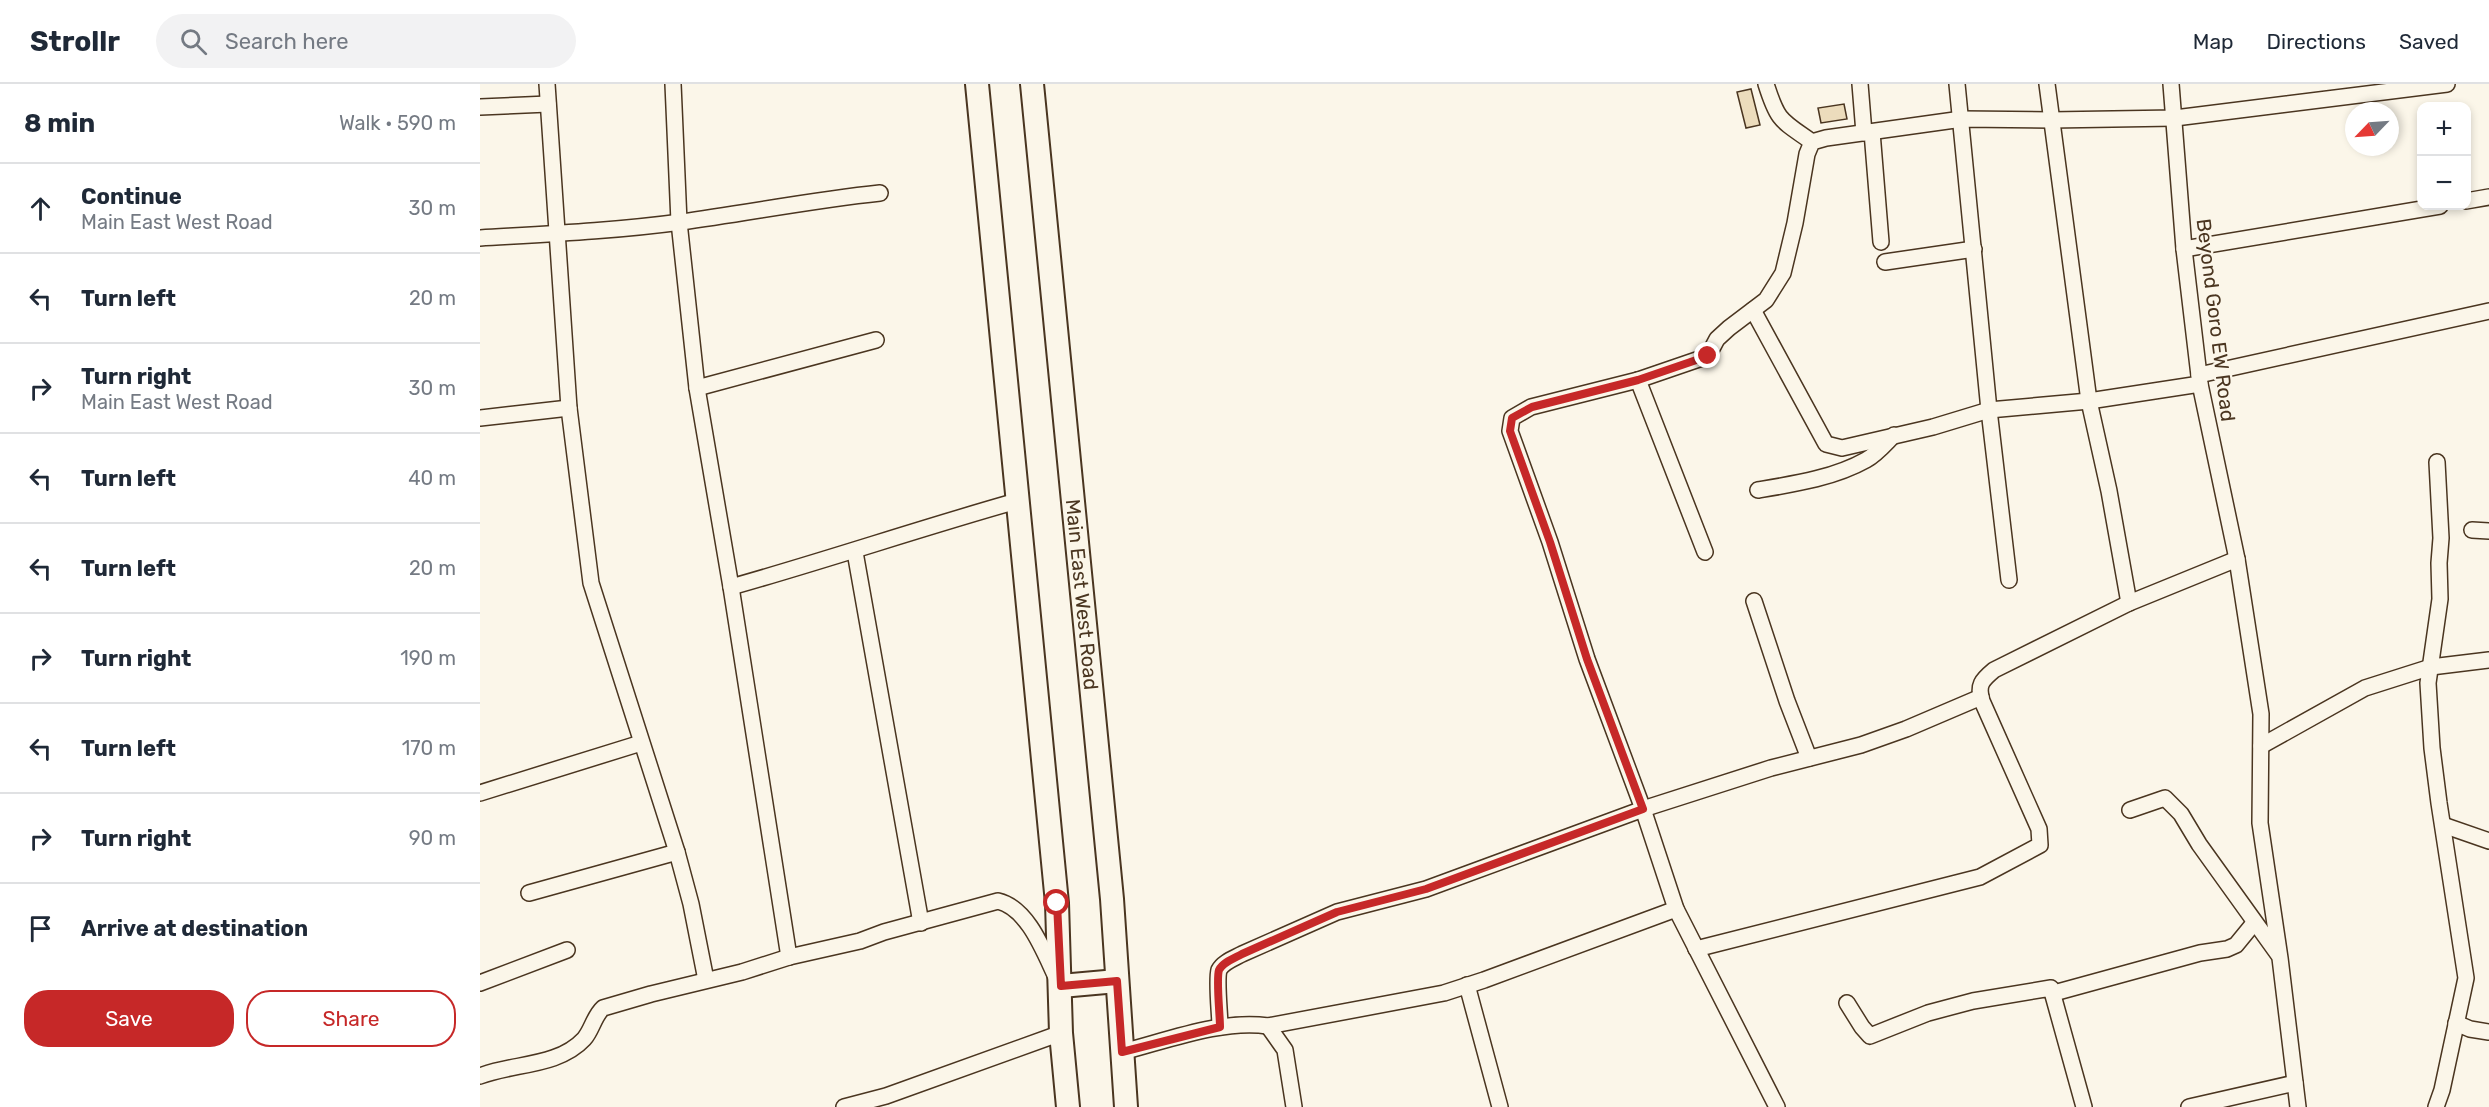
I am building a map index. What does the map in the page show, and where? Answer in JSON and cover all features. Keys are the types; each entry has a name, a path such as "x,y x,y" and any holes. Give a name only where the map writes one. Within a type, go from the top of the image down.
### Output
{"main road":[{"path":"977,84 1057,903 1061,1033 1068,1107"},
{"name":"Main East West Road","path":"1032,84 1112,899 1126,1107"},
{"path":"1061,986 1117,981"}],"street":[{"path":"547,84 569,408 591,582 677,852 691,904 706,980"},
{"path":"673,84 679,222 697,388 731,587 789,957"},
{"path":"1766,84 1773,109 1781,121 1812,142 1962,119 2175,118 2447,84"},
{"path":"1860,84 1881,242"},
{"path":"1957,84 1989,410 2009,580"},
{"path":"2047,84 2089,401 2109,491 2129,603"},
{"name":"Beyond Goro EW Road","path":"2171,84 2184,249 2199,380 2237,560 2261,714 2260,823 2280,958 2298,1107"},
{"path":"480,107 548,104"},
{"path":"1777,1107 1676,909 1643,809 1587,659 1550,542 1510,431 1512,418 1532,407 1638,380 1708,356 1717,339 1766,300 1783,273 1795,223 1807,154 1812,142"},
{"path":"480,238 557,234 679,222 830,198 880,193"},
{"path":"2471,200 2489,197"},
{"path":"2184,249 2417,210"},
{"path":"1886,262 1974,249"},
{"path":"1753,310 1826,444 1842,448 1933,428 1989,410 2089,401 2199,380 2489,311"},
{"path":"697,388 876,340"},
{"path":"1638,380 1705,552"},
{"path":"480,418 569,408"},
{"path":"1758,490 1797,483 1851,467 1875,454 1894,435"},
{"path":"2436,1107 2442,1090 2466,978 2432,748 2428,683 2440,599 2441,538 2437,462"},
{"path":"731,587 855,552 934,524 1017,501"},
{"path":"2472,530 2489,531"},
{"path":"855,552 921,922"},
{"path":"1696,949 1980,877 2040,844 2039,829 1981,697 1980,684 1994,670 2129,603 2237,560"},
{"path":"1754,601 1780,682 1809,758"},
{"path":"2261,746 2365,688 2432,667 2489,660"},
{"path":"1220,1027 1218,979 1220,968 1227,962 1337,912 1426,889 1643,809 1771,768 1861,745 1906,729 1981,697"},
{"path":"480,793 641,743"},
{"path":"2130,810 2164,798 2172,803 2280,958"},
{"path":"2443,825 2489,841"},
{"path":"529,893 677,852"},
{"path":"480,1076 496,1070 554,1058 570,1050 585,1038 603,1008 789,957 860,941 998,902 1010,904 1040,943 1061,986"},
{"path":"1122,1052 1220,1027 1252,1024 1268,1026 1389,1004 1467,986 1676,909"},
{"path":"2054,993 2188,956 2227,949 2236,945 2254,923"},
{"path":"480,983 567,950"},
{"path":"1467,986 1500,1107"},
{"path":"1847,1003 1870,1036 1928,1013 1973,1001 2048,987 2054,993 2064,1040 2084,1107"},
{"path":"2456,1023 2470,1029 2489,1032"},
{"path":"1268,1026 1285,1050 1294,1107"},
{"path":"844,1107 886,1096 1061,1033"},
{"path":"2189,1107 2295,1083"},
{"path":"874,1107 886,1096"}],"building":[{"path":"1751,89 1760,125 1746,128 1737,92"},
{"path":"1844,104 1847,119 1821,123 1818,108"}],"route":[{"path":"1057,903 1061,986 1117,981 1122,1052 1220,1027 1218,979 1220,968 1242,954 1337,912 1426,889 1643,809 1587,659 1550,542 1510,431 1512,418 1521,411 1638,380 1708,356"}]}
